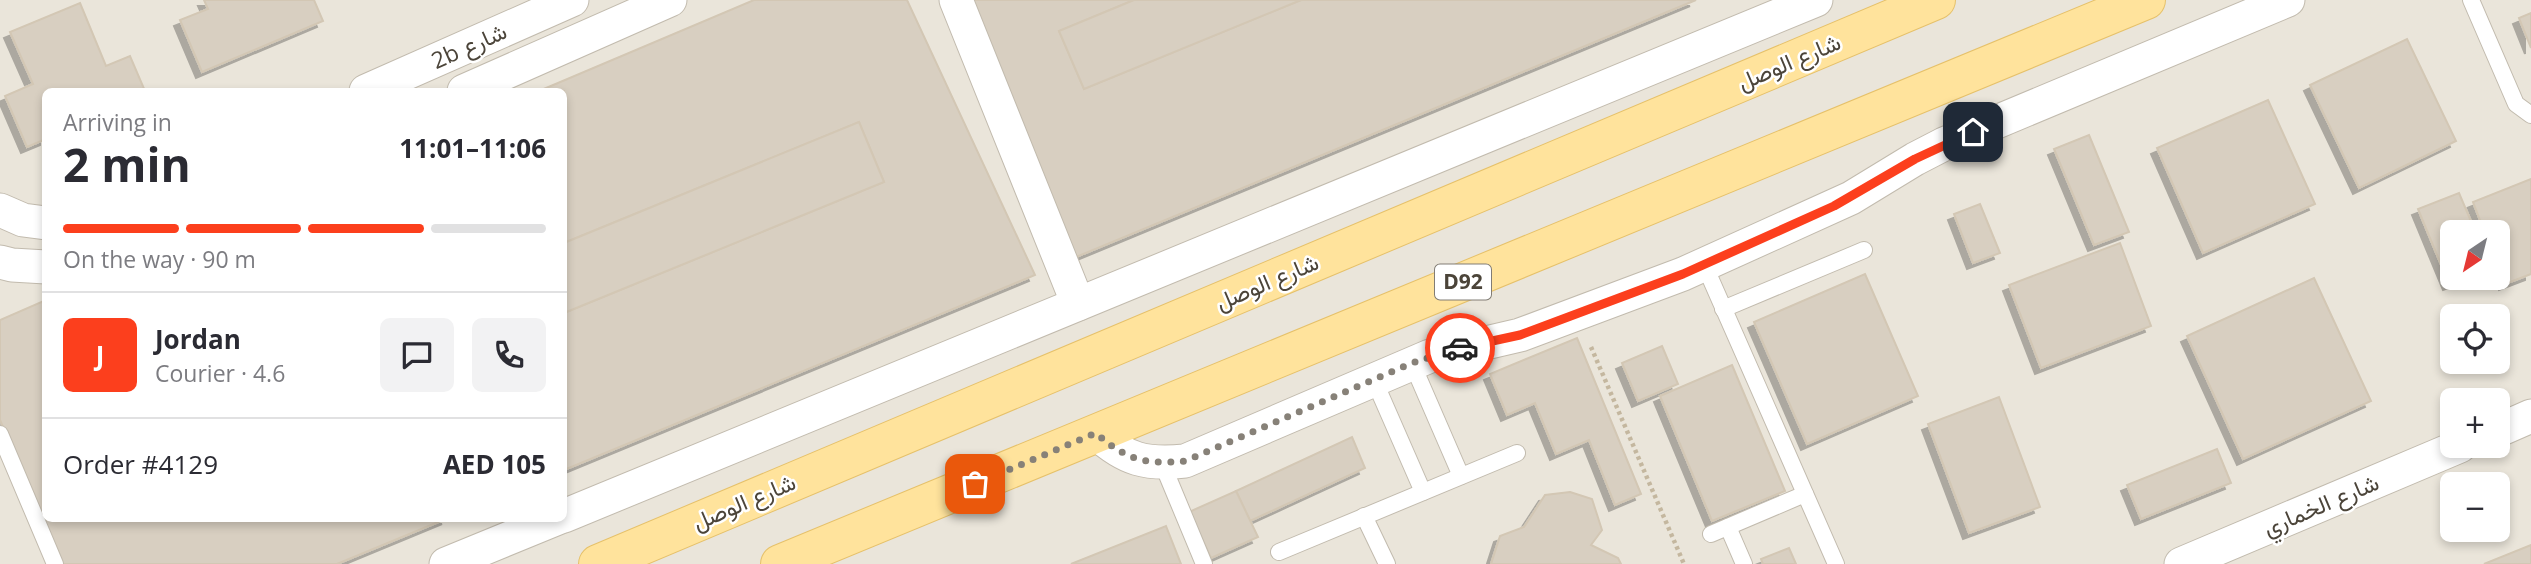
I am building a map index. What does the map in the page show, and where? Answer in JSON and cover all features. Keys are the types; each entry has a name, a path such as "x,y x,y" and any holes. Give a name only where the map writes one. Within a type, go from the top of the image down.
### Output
{"main road":[{"name":"شارع الوصل","path":"597,564 1936,0"},
{"name":"D92","path":"780,564 2146,0"}],"street":[{"name":"2b شارع","path":"373,88 572,0"},
{"name":"2b شارع","path":"471,88 670,0"},
{"path":"956,0 1078,304"},
{"name":"شارع الوصل","path":"567,515 1816,0"},
{"path":"1096,433 1123,453 1138,460 1162,463 1185,461 1412,363 1465,347 1520,335 1704,264 1840,204 1915,159 1944,145 2288,0"},
{"path":"0,210 23,220 42,222"},
{"path":"0,262 42,267"},
{"path":"2510,425 2531,416"},
{"name":"شارع الخماري","path":"2181,564 2440,454"},
{"path":"446,564 548,522"}],"lane":[{"path":"2472,0 2516,104 2531,114"},
{"path":"1723,309 1864,250"},
{"path":"1704,264 1836,564"},
{"path":"1412,363 1461,476"},
{"path":"1374,380 1423,492"},
{"path":"0,434 55,564"},
{"path":"1279,552 1517,453"},
{"path":"1162,463 1204,564"},
{"path":"1711,534 1805,494"},
{"path":"1364,516 1387,564"},
{"path":"1728,527 1744,564"}],"path":[{"path":"1577,314 1684,564"}],"shaded area":[{"path":"0,0 2531,0 2531,564 0,564"}],"building":[{"path":"204,0 314,0 323,21 202,72 180,20 208,9"},
{"path":"754,0 907,0 1035,275 567,469 567,312 884,182 859,122 567,242 567,88 546,88"},
{"path":"967,0 1134,0 1059,31 1084,89 1301,0 1696,0 1076,257"},
{"path":"1134,0 1301,0 1084,89 1059,31"},
{"path":"80,3 106,66 130,56 144,88 42,88 42,141 27,147 5,96 33,84 10,32"},
{"path":"2531,13 2531,48 2519,18"},
{"path":"2407,39 2456,141 2359,188 2310,85"},
{"path":"2268,100 2315,204 2203,253 2157,148"},
{"path":"859,122 884,182 567,312 567,242"},
{"path":"2089,135 2129,232 2094,245 2054,149"},
{"path":"2531,179 2531,274 2510,282 2510,220 2480,220 2473,202"},
{"path":"2459,193 2470,220 2440,220 2440,262 2418,209"},
{"path":"1980,204 2000,253 1973,263 1954,214"},
{"path":"2120,243 2151,326 2041,368 2009,285"},
{"path":"1865,274 1918,396 1807,444 1754,322"},
{"path":"2314,278 2371,401 2243,459 2187,336"},
{"path":"42,302 42,519 0,420 0,320"},
{"path":"1577,338 1641,494 1615,505 1589,440 1556,454 1535,403 1507,415 1490,374"},
{"path":"1662,346 1678,384 1638,401 1622,363"},
{"path":"1732,365 1785,491 1712,521 1660,396"},
{"path":"1999,397 2040,507 1969,533 1928,424"},
{"path":"1352,437 1365,468 1250,521 1236,491"},
{"path":"2217,449 2231,483 2141,519 2127,485"},
{"path":"1236,491 1258,537 1211,558 1189,512"},
{"path":"1570,492 1592,499 1602,530 1591,545 1618,558 1621,564 1491,564 1500,536 1524,527 1545,495"},
{"path":"43,522 438,522 337,564 61,564"},
{"path":"1166,526 1181,564 1071,564"},
{"path":"2531,545 2531,564 2484,564"},
{"path":"1789,548 1796,564 1763,564 1761,559"}],"way so far":[{"path":"975,484 1096,433 1109,445 1138,460 1154,463 1185,461 1412,363 1460,348"}],"route":[{"path":"1460,348 1520,335 1683,274 1817,215 1851,198 1915,159 1973,132"}]}
